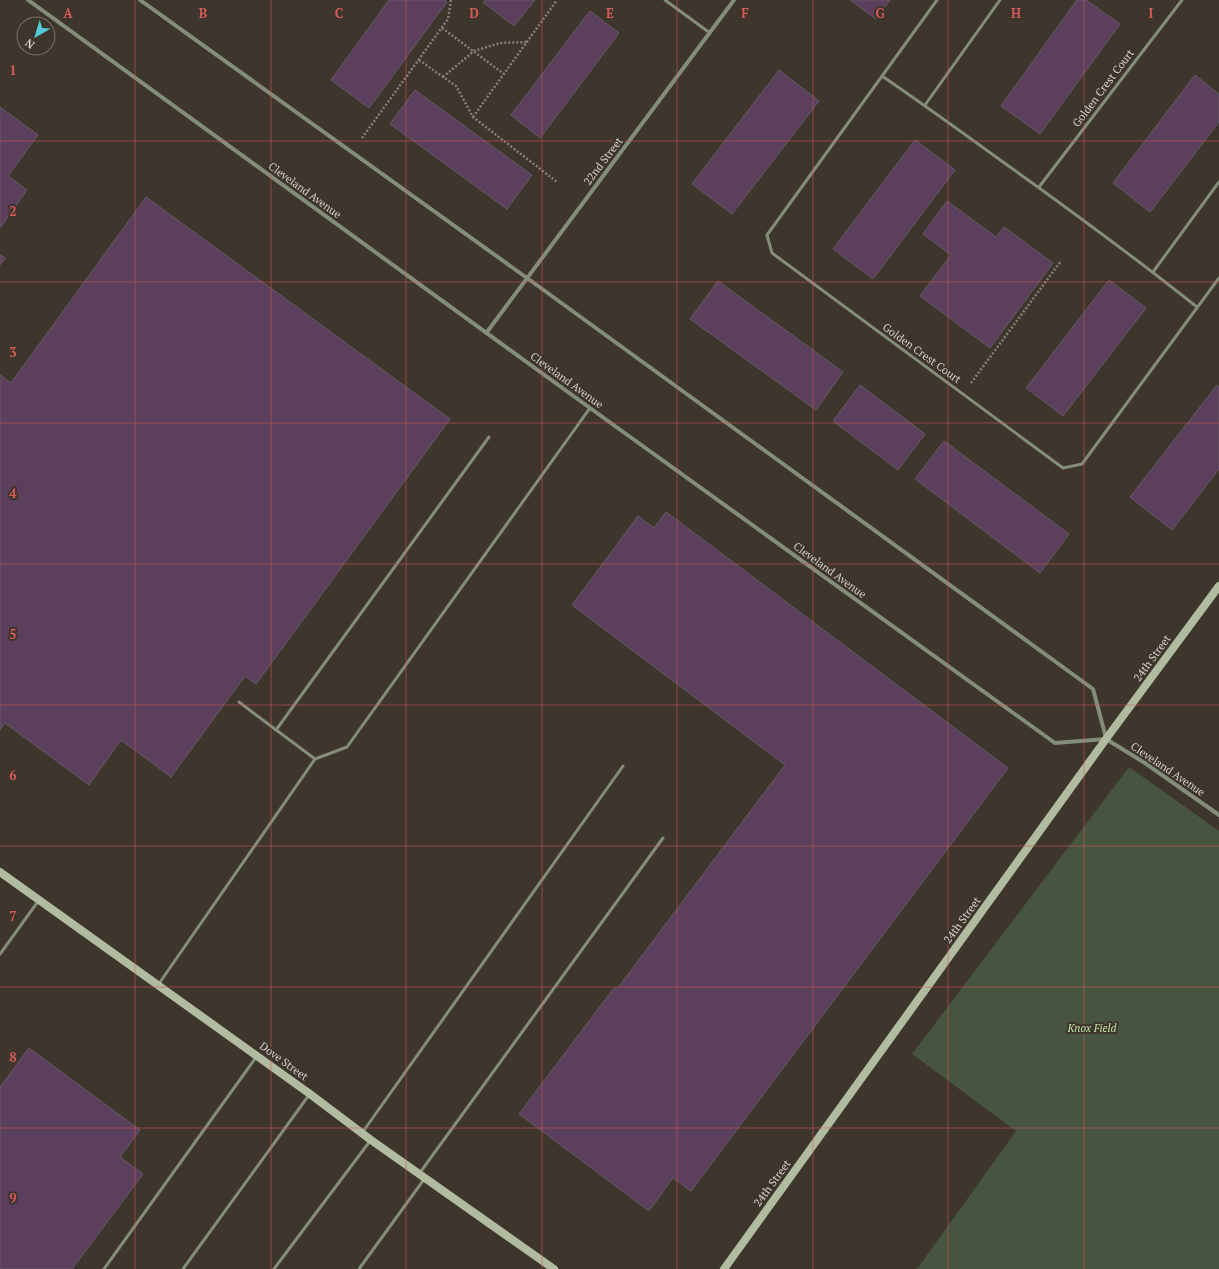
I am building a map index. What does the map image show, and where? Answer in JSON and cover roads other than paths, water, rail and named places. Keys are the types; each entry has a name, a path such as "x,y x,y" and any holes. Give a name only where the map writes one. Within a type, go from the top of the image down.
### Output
{"street":[{"name":"Cleveland Avenue","path":"28,0 1055,743 1106,739 1145,763 1219,815"},
{"path":"140,0 527,278 1093,689 1106,739"},
{"name":"22nd Street","path":"487,332 734,0"},
{"name":"24th Street","path":"724,1269 1106,739 1219,586"},
{"name":"Dove Street","path":"0,872 310,1094 371,1140 554,1269"}],"lane":[{"path":"665,0 710,33"},
{"name":"Golden Crest Court","path":"937,0 768,235 772,253 1063,468 1082,464 1219,278"},
{"path":"925,105 1000,0"},
{"name":"Golden Crest Court","path":"1039,188 1182,0"},
{"path":"882,76 925,105 1039,188 1153,272 1197,307"},
{"path":"1153,272 1219,182"},
{"path":"158,985 315,759 347,748 590,408"},
{"path":"276,730 489,437"},
{"path":"239,702 315,759"},
{"path":"362,1133 623,766"},
{"path":"359,1269 422,1176 663,838"},
{"path":"0,954 40,900"},
{"path":"104,1269 257,1056"},
{"path":"183,1269 310,1094"},
{"path":"274,1269 371,1140"}],"park label":[{"name":"Knox Field","path":"1092,1028"}]}
